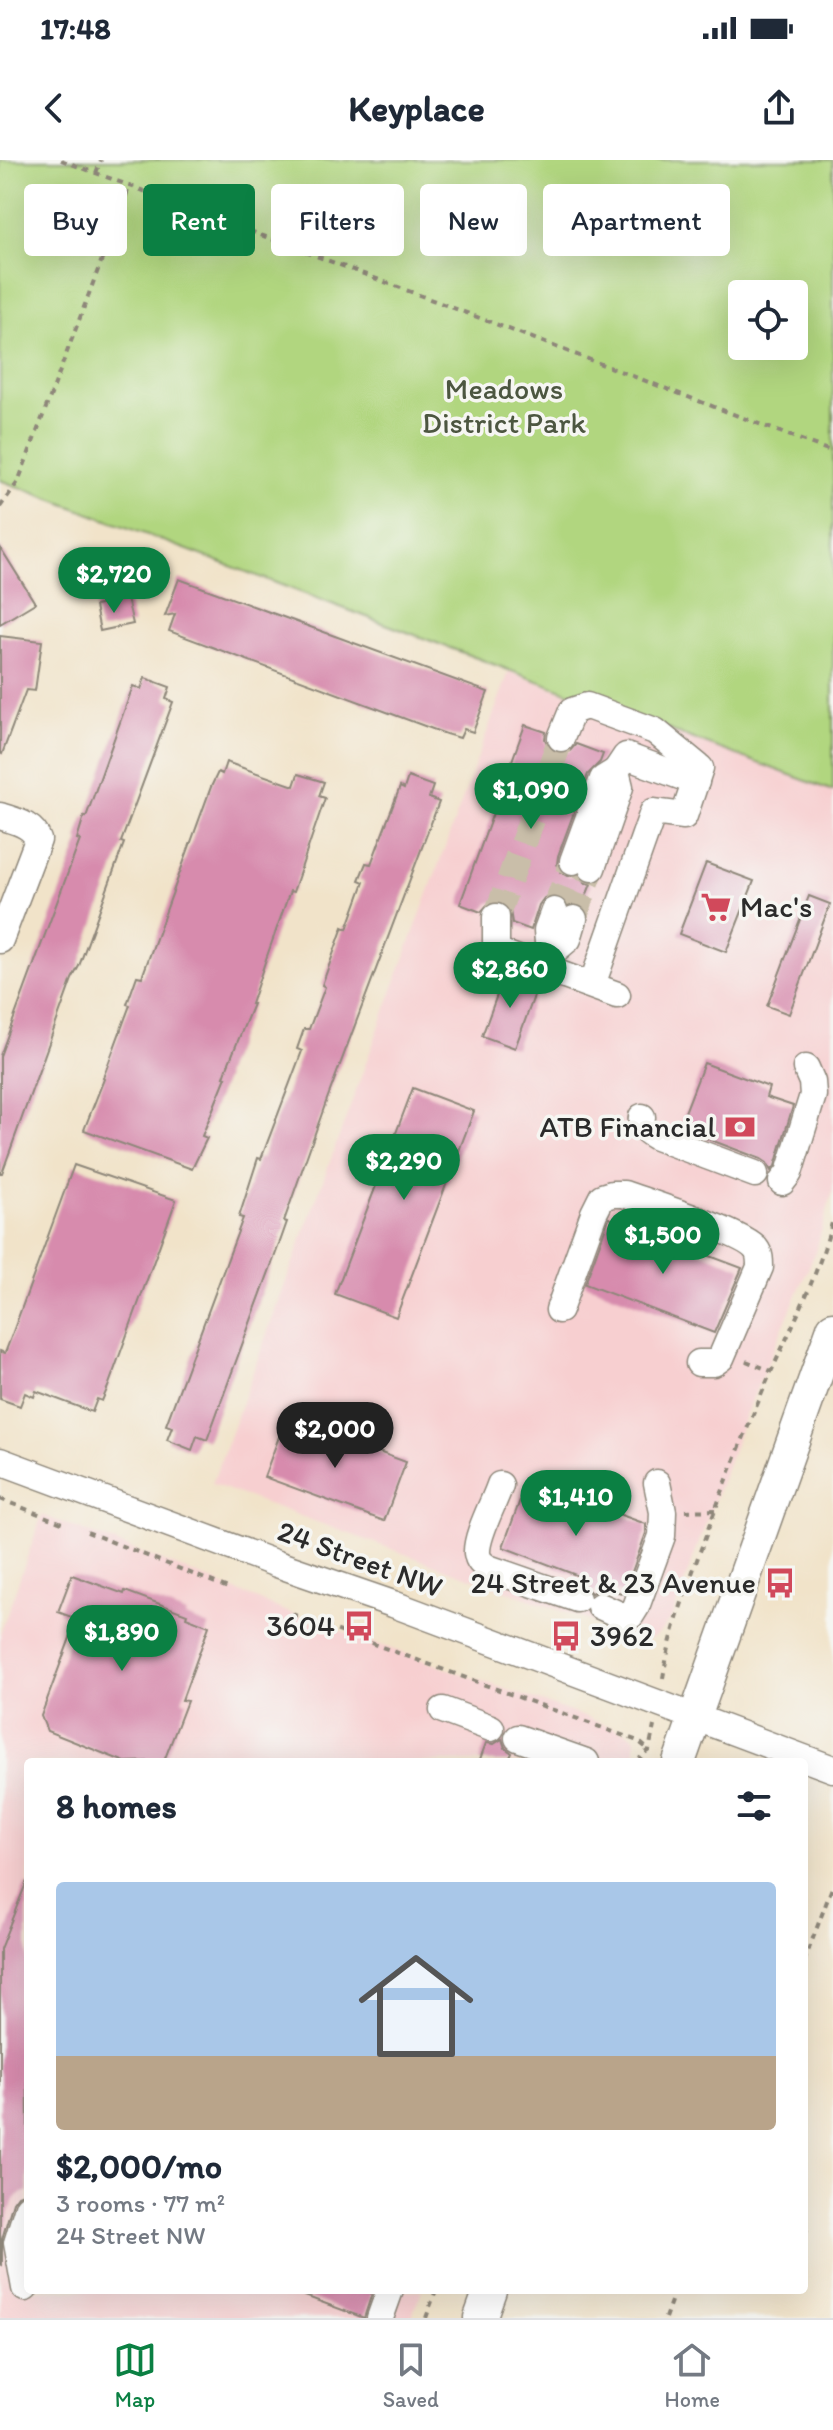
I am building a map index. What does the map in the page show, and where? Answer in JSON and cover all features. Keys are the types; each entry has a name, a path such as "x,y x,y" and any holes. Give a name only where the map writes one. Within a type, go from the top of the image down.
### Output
{"main road":[{"path":"664,1756 694,1718 833,1328"},
{"path":"480,2318 489,2294"}],"street":[{"path":"561,738 572,711 587,706 655,731 700,768 684,816 653,812 592,985"},
{"path":"582,864 620,787 616,771 626,756 696,782"},
{"path":"0,816 28,827 35,832 38,840 0,940"},
{"path":"547,962 547,930 564,915"},
{"path":"496,917 496,951 547,962 617,995"},
{"path":"782,1182 789,1173 813,1095 806,1068"},
{"path":"642,1117 646,1131 656,1137 755,1174"},
{"path":"559,1310 602,1197 624,1194 737,1235 756,1248 760,1267 721,1358 714,1363 699,1363"},
{"name":"24 Street NW","path":"0,1461 803,1758"},
{"path":"500,1485 481,1534 477,1554 481,1563 620,1615 631,1615 662,1536 663,1512 657,1483"},
{"path":"443,1710 491,1728"},
{"path":"518,1738 575,1758"},
{"name":"24 Street NW","path":"808,1760 833,1769"},
{"path":"24,2220 17,2243 24,2282"},
{"path":"380,2318 389,2294"}],"path":[{"path":"61,160 143,190"},
{"path":"96,173 101,160"},
{"path":"0,507 18,482 130,185"},
{"path":"255,233 833,452"},
{"path":"665,1665 676,1616 715,1510 749,1423 823,1257 833,1219"},
{"path":"0,1499 62,1523"},
{"path":"87,1532 228,1588"},
{"path":"292,1614 638,1741 664,1756"},
{"path":"640,1758 642,1755 664,1756"},
{"path":"808,1951 833,1885"},
{"path":"426,2318 435,2294"},
{"path":"665,2318 674,2294"}],"shaded area":[{"path":"509,672 833,791 833,1191 815,1253 747,1411 671,1619 658,1634 647,1640 212,1484"},
{"path":"42,1515 292,1614 627,1732 635,1738 634,1758 24,1758 24,2294 420,2294 411,2318 0,2318 0,1634"}],"green space":[{"name":"Meadows District Park","path":"0,160 833,160 833,791 0,480"}],"building":[{"path":"0,547 35,603 0,624"},
{"path":"179,579 488,692 473,732 464,729 460,738 446,734 169,631 175,614 165,616"},
{"path":"127,599 133,624 100,631 95,606"},
{"path":"0,636 42,641 35,691 26,690 2,754 0,753"},
{"path":"145,678 170,687 166,699 173,702 79,966 0,1173 0,1056 133,686 141,689"},
{"path":"525,725 546,732 548,747 556,753 570,751 576,744 603,754 588,774 558,856 557,864 561,872 578,876 591,884 582,906 568,904 559,896 544,898 531,930 512,923 510,910 503,903 489,903 481,912 460,904"},
{"path":"226,762 294,786 298,774 324,782 319,796 325,798 267,956 253,1004 202,1136 207,1138 192,1169 84,1130 130,1005 127,1004 137,976 142,977 211,787 218,772 222,774"},
{"path":"408,777 433,786 429,798 439,802 326,1102 284,1221 287,1222 207,1440 197,1436 192,1450 167,1440 172,1427 166,1425 243,1218 239,1217 258,1158 261,1159 302,1051 297,1049 304,1029 309,1029 343,927 347,929 364,882 359,880 366,863 371,864 400,787 404,789"},
{"name":"Mac's","path":"706,863 754,881 726,952 679,934"},
{"path":"809,896 830,904 789,1014 767,1006"},
{"path":"505,973 538,985 515,1048 482,1036"},
{"name":"ATB Financial","path":"704,1063 769,1087 766,1097 793,1106 771,1171 761,1159 679,1128"},
{"path":"413,1088 474,1111 396,1317 335,1294"},
{"path":"74,1165 176,1200 108,1387 102,1401 97,1399 92,1412 36,1391 34,1397 25,1393 20,1406 0,1399 0,1351 5,1353"},
{"path":"609,1218 742,1268 714,1333 585,1284"},
{"path":"286,1418 406,1462 384,1521 264,1477"},
{"path":"527,1481 646,1524 646,1533 624,1594 607,1588 591,1593 582,1584 584,1578 503,1547"},
{"path":"72,1575 187,1614 186,1617 209,1626 182,1700 187,1701 165,1758 115,1758 47,1731 41,1716 77,1619 58,1612"},
{"path":"502,1739 505,1748 512,1753 510,1758 480,1758 486,1743 494,1744"},
{"path":"24,1889 24,2193 13,2202 2,2239 2,2265 0,2264 0,1949"},
{"path":"299,2294 372,2294 364,2318"}],"tunnel":[{"path":"496,917 561,738"},
{"path":"554,911 573,861"},
{"path":"574,919 592,868"}],"place":[{"name":"Mac's","path":"716,907"},
{"name":"ATB Financial","path":"740,1127"},
{"name":"24 Street & 23 Avenue","path":"780,1583"},
{"name":"3604","path":"359,1626"},
{"name":"3962","path":"566,1636"}]}
